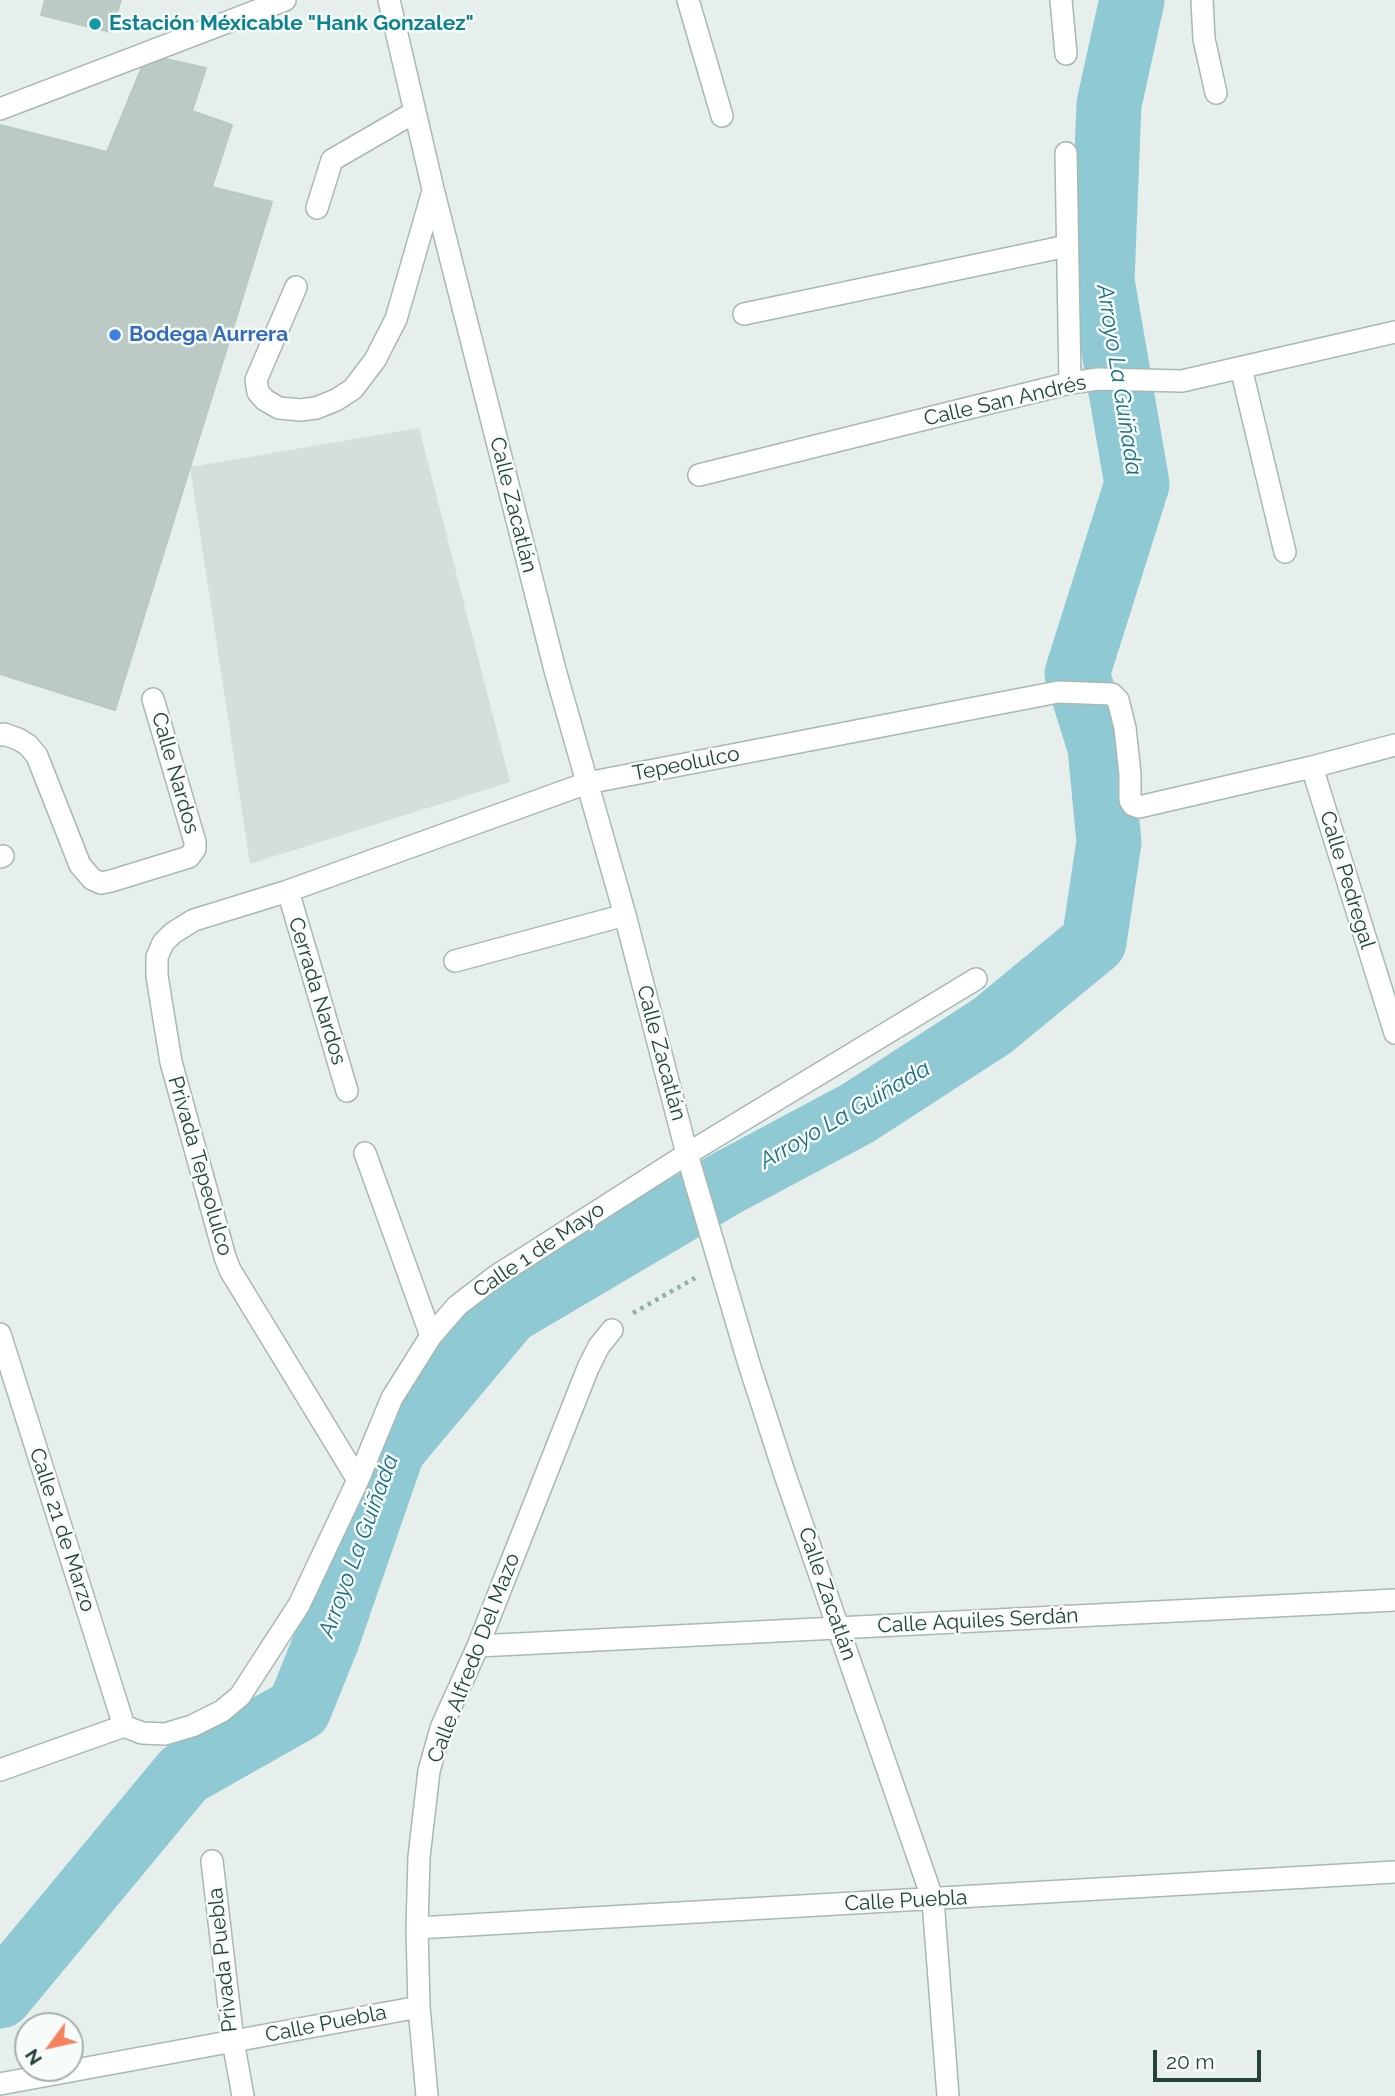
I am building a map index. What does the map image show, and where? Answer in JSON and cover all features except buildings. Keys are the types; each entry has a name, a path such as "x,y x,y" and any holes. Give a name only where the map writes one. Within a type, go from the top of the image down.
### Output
{"street":[{"path":"0,109 285,0"},
{"name":"Calle Zacatlán","path":"389,0 433,189 552,656 625,915 694,1179 749,1364 933,1900 948,2096"},
{"path":"688,0 722,116"},
{"path":"1061,0 1066,54"},
{"path":"1202,0 1204,39 1216,93"},
{"path":"317,208 331,160 415,112"},
{"path":"1066,153 1070,383"},
{"path":"296,287 256,380 258,392 265,400 279,408 302,410 336,400 353,389 375,360 396,319 433,189"},
{"path":"744,314 1067,246"},
{"name":"Calle San Andrés","path":"699,475 1070,383 1098,379 1182,381 1395,332"},
{"path":"1241,368 1285,552"},
{"name":"Tepeolulco","path":"163,943 194,920 288,891 587,783 1058,692 1112,694 1118,700 1124,718 1130,800 1133,805 1139,807 1312,767"},
{"name":"Calle Nardos","path":"0,735 18,739 28,745 37,756 80,865 92,879 101,883 111,881 188,857 195,849 153,699"},
{"path":"1312,767 1395,746"},
{"name":"Calle Pedregal","path":"1312,767 1395,1033"},
{"name":"Cerrada Nardos","path":"288,891 347,1091"},
{"path":"455,961 625,915"},
{"name":"Privada Tepeolulco","path":"163,943 157,957 157,976 171,1062 225,1257 230,1270 358,1480"},
{"name":"Calle 1 de Mayo","path":"124,1726 142,1733 165,1734 192,1726 222,1710 240,1696 299,1605 358,1480 392,1398 431,1336 457,1306 496,1276 687,1154 976,979"},
{"path":"365,1153 431,1336"},
{"name":"Calle Alfredo Del Mazo","path":"427,2096 419,2007 417,1928 419,1857 429,1771 441,1728 478,1646 588,1368 599,1346 612,1330"},
{"name":"Calle 21 de Marzo","path":"0,1334 124,1726"},
{"name":"Calle Aquiles Serdán","path":"478,1646 1395,1600"},
{"path":"0,1770 124,1726"},
{"name":"Privada Puebla","path":"4,2083 233,2041 212,1861"},
{"name":"Calle Puebla","path":"417,1928 1395,1872"},
{"name":"Calle Puebla","path":"233,2041 419,2007"},
{"path":"233,2041 243,2096"}],"path":[{"path":"612,1330 632,1313 721,1264"}],"shaded area":[{"path":"419,428 510,782 250,864 190,467"}],"waterway":[{"name":"Arroyo La Guiñada","path":"0,1996 184,1774 299,1709 328,1637 393,1449 508,1312 725,1184 858,1113 992,1026 1094,942 1109,842 1100,747 1077,674 1137,484 1102,281 1109,104 1132,0"}],"place":[{"name":"Estación Méxicable \"Hank Gonzalez\"","path":"95,24"},
{"name":"Bodega Aurrera","path":"115,335"}]}
